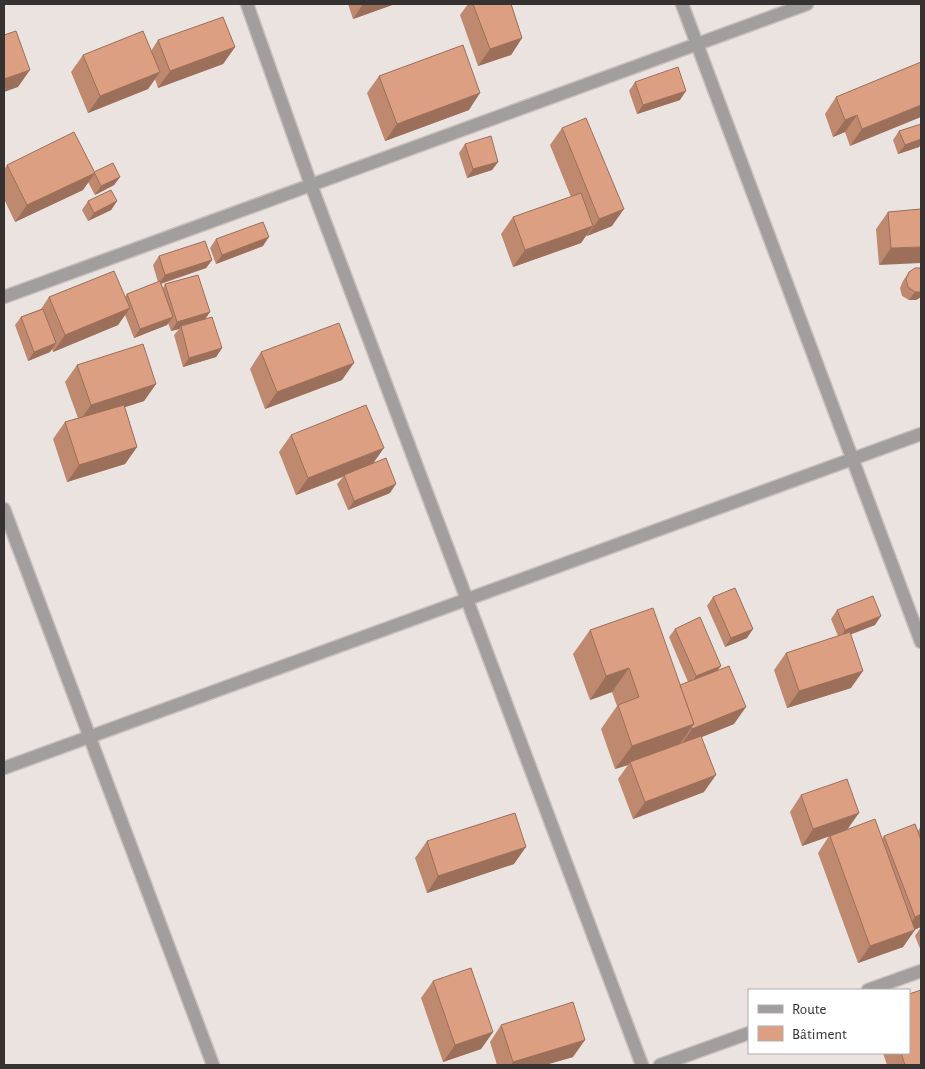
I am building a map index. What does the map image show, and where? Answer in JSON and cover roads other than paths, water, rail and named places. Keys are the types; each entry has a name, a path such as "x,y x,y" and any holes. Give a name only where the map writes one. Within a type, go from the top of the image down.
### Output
{"street":[{"path":"246,4 311,185 642,1065"},
{"path":"682,4 921,642"},
{"path":"4,296 807,4"},
{"path":"4,768 921,434"},
{"path":"4,509 213,1065"},
{"path":"871,989 921,971"},
{"path":"660,1065 748,1033"}]}
